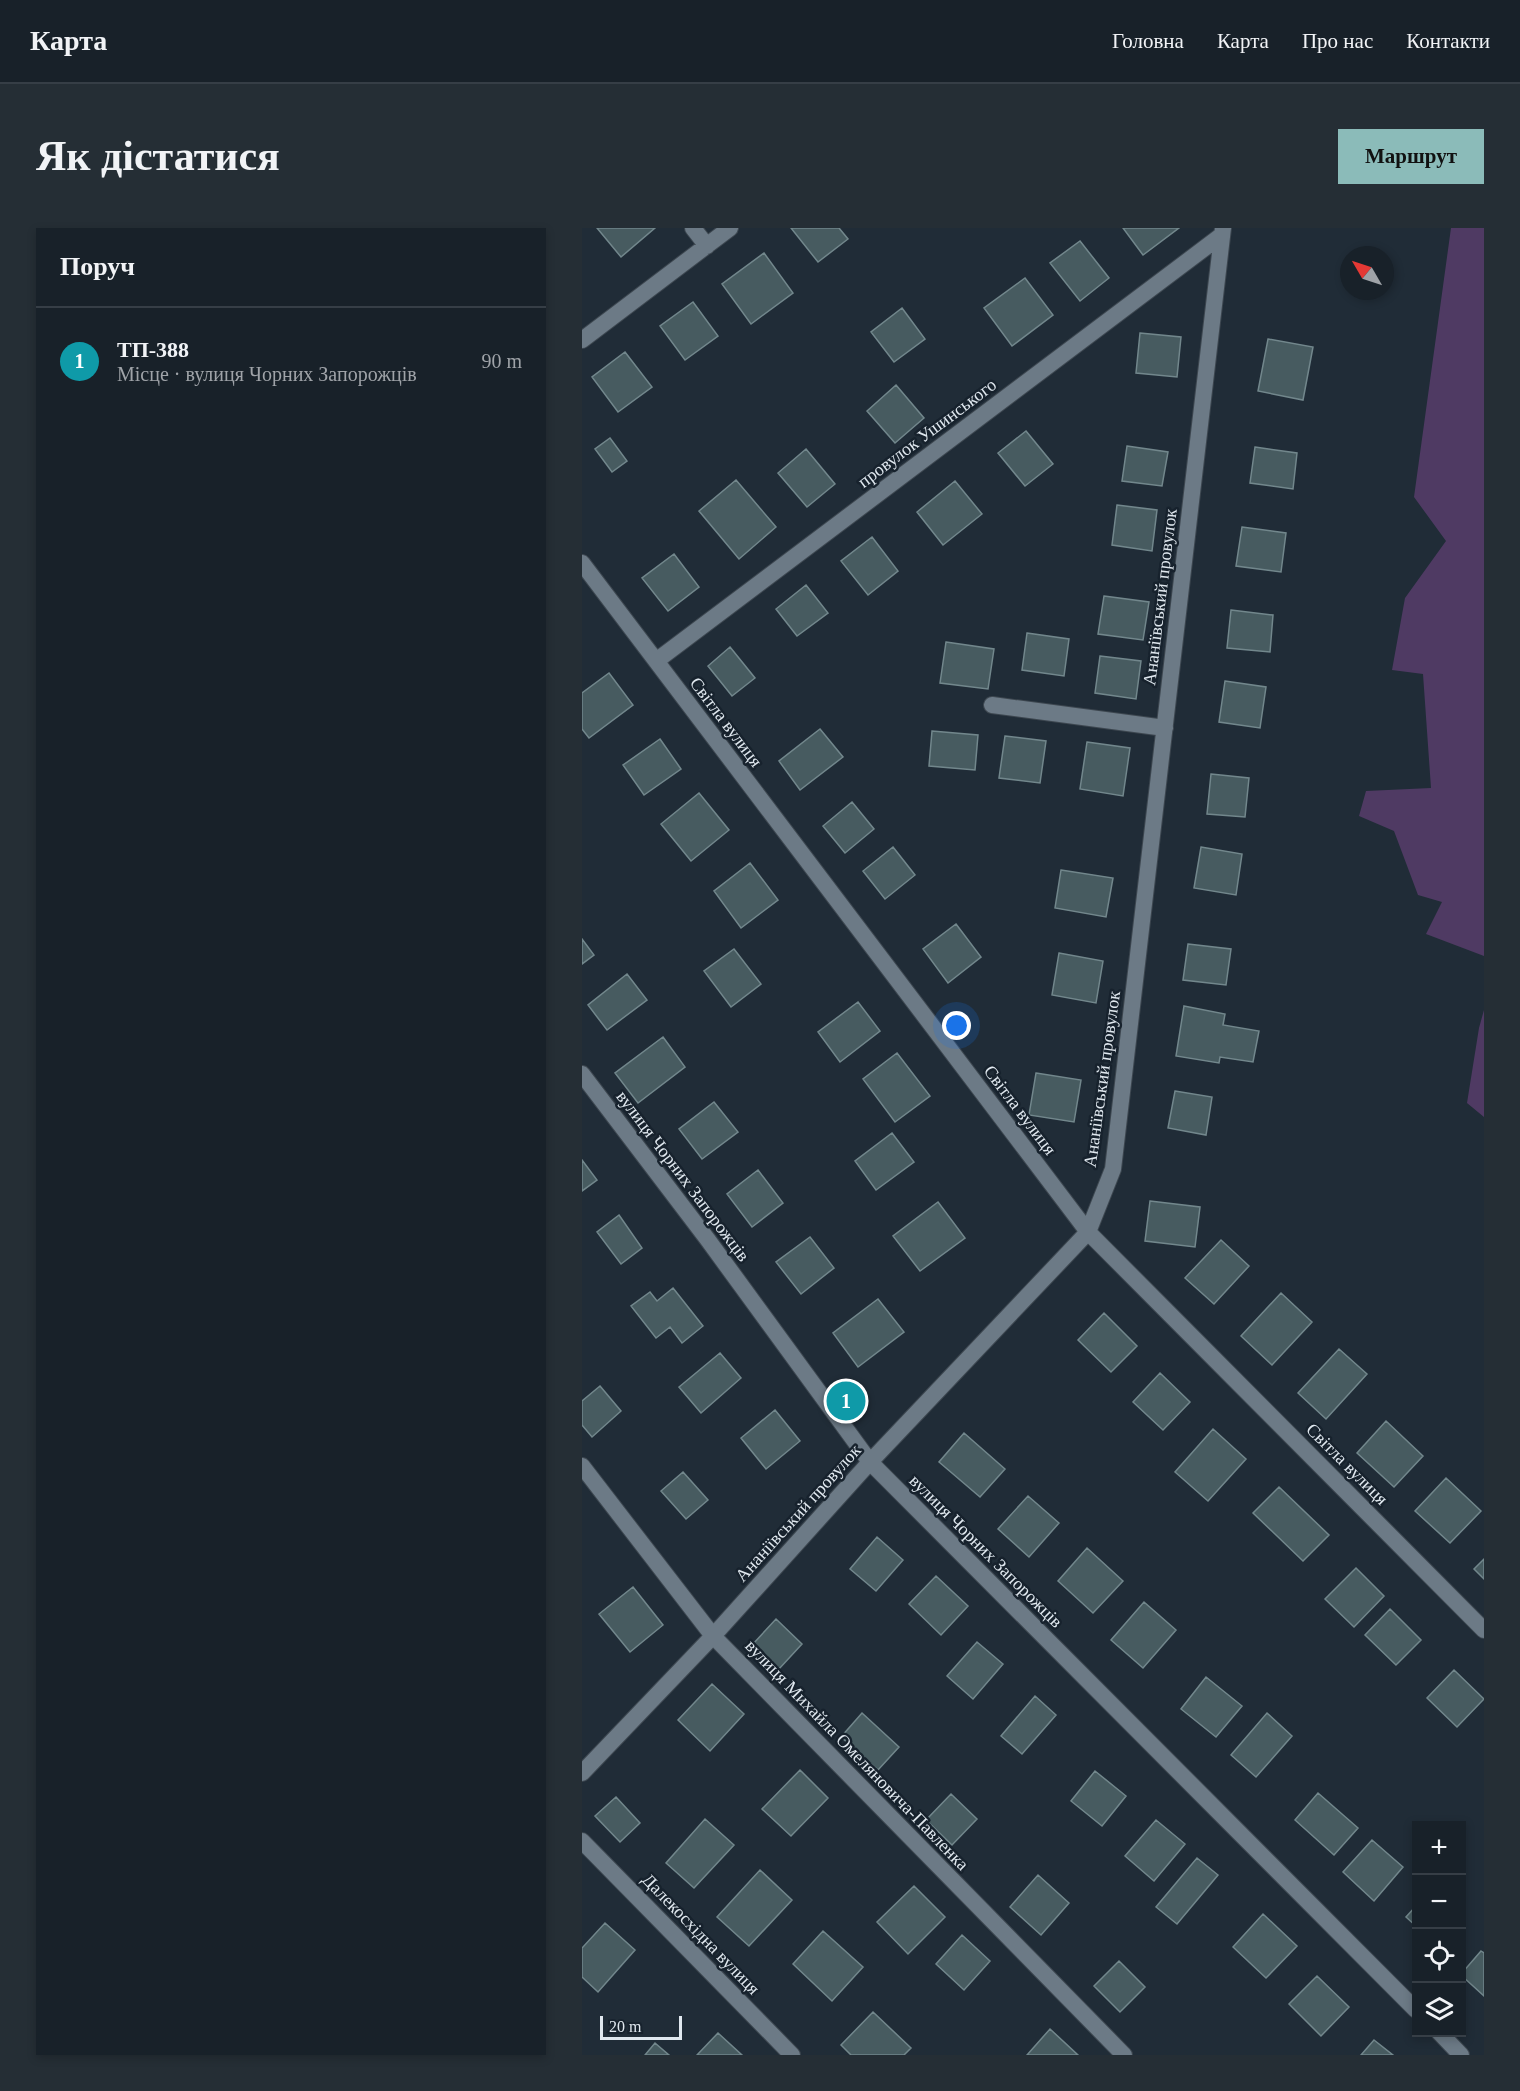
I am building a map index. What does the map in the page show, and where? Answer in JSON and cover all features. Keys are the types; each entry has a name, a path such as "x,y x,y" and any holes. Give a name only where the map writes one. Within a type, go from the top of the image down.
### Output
{"street":[{"path":"693,228 707,246"},
{"path":"582,340 730,228"},
{"name":"провулок Ушинського","path":"656,662 1223,232"},
{"name":"Ананіївський провулок","path":"582,1773 713,1636 870,1462 1088,1232 1113,1169 1223,232"},
{"name":"Світла вулиця","path":"582,563 1088,1232 1484,1630"},
{"path":"992,705 1165,728"},
{"name":"вулиця Чорних Запорожців","path":"582,1074 708,1240 870,1462 1412,2006"},
{"name":"вулиця Михайла Омеляновича-Павленка","path":"582,1466 713,1636 1124,2055"},
{"name":"Далекосхідна вулиця","path":"582,1841 792,2055"},
{"path":"1444,2037 1461,2055"}],"shaded area":[{"path":"1451,228 1484,228 1484,956 1426,934 1442,902 1418,895 1394,831 1359,816 1366,791 1431,788 1423,674 1392,670 1405,598 1446,541 1414,497"},
{"path":"1484,1010 1484,1117 1467,1103"}],"building":[{"path":"597,228 655,228 621,257"},
{"path":"791,228 839,228 848,239 818,262"},
{"path":"1123,228 1179,228 1143,255"},
{"path":"1080,241 1109,278 1080,301 1050,263"},
{"path":"764,253 793,293 751,324 722,284"},
{"path":"1025,278 1053,315 1012,346 984,308"},
{"path":"693,302 718,336 685,360 660,326"},
{"path":"902,308 925,339 894,362 871,332"},
{"path":"1140,333 1181,337 1177,377 1136,373"},
{"path":"1268,339 1313,347 1303,400 1258,391"},
{"path":"625,352 652,387 618,412 592,377"},
{"path":"896,385 924,418 895,443 867,411"},
{"path":"1026,431 1053,464 1025,486 998,453"},
{"path":"610,438 627,461 612,472 595,449"},
{"path":"1127,446 1168,452 1162,486 1122,481"},
{"path":"1255,447 1297,453 1293,489 1250,483"},
{"path":"806,449 835,484 807,507 778,473"},
{"path":"736,480 776,527 739,559 699,511"},
{"path":"955,481 982,514 943,545 917,512"},
{"path":"1117,505 1157,510 1152,551 1112,545"},
{"path":"1242,527 1286,533 1281,572 1236,566"},
{"path":"872,537 898,571 868,595 841,561"},
{"path":"674,554 699,587 668,611 642,578"},
{"path":"806,585 828,613 797,636 776,609"},
{"path":"1104,596 1149,602 1143,640 1098,634"},
{"path":"1231,610 1273,615 1270,652 1227,648"},
{"path":"1027,633 1069,639 1064,676 1022,670"},
{"path":"946,642 994,649 988,689 940,683"},
{"path":"730,647 755,678 732,696 708,666"},
{"path":"1100,656 1141,661 1136,699 1095,693"},
{"path":"609,673 633,705 589,738 582,729 582,693"},
{"path":"1225,681 1266,687 1260,728 1219,722"},
{"path":"820,729 843,757 800,790 779,761"},
{"path":"932,731 978,735 975,770 929,766"},
{"path":"1005,736 1046,741 1040,783 999,778"},
{"path":"660,739 681,769 644,795 623,765"},
{"path":"1087,742 1130,748 1123,796 1080,789"},
{"path":"1211,774 1249,778 1245,817 1207,814"},
{"path":"699,793 729,830 691,861 661,824"},
{"path":"852,802 874,829 845,853 823,826"},
{"path":"893,847 915,875 885,899 863,871"},
{"path":"1201,847 1242,854 1236,895 1194,888"},
{"path":"750,863 778,900 741,928 714,891"},
{"path":"1061,870 1113,878 1106,917 1055,908"},
{"path":"956,924 981,957 948,983 923,949"},
{"path":"582,939 594,955 582,964"},
{"path":"1188,944 1231,949 1226,985 1183,980"},
{"path":"734,949 761,984 731,1007 704,971"},
{"path":"1059,953 1103,961 1096,1003 1052,995"},
{"path":"627,974 647,1000 607,1030 588,1005"},
{"path":"858,1002 880,1031 840,1062 818,1032"},
{"path":"1184,1006 1225,1014 1223,1025 1259,1031 1253,1062 1220,1057 1219,1063 1176,1056"},
{"path":"663,1037 685,1067 638,1103 615,1073"},
{"path":"897,1053 930,1096 895,1122 863,1079"},
{"path":"1036,1073 1081,1080 1074,1122 1029,1115"},
{"path":"1175,1091 1212,1097 1206,1135 1168,1128"},
{"path":"714,1102 738,1132 702,1159 679,1129"},
{"path":"892,1133 914,1162 876,1190 855,1161"},
{"path":"582,1160 597,1180 582,1191"},
{"path":"758,1170 783,1203 752,1227 727,1194"},
{"path":"1150,1201 1200,1207 1195,1247 1145,1241"},
{"path":"938,1202 965,1238 920,1271 893,1236"},
{"path":"619,1215 642,1248 621,1264 597,1232"},
{"path":"810,1237 834,1268 801,1294 776,1262"},
{"path":"1221,1240 1249,1266 1214,1304 1185,1278"},
{"path":"673,1288 703,1326 682,1343 670,1327 656,1338 631,1306 650,1292 657,1301"},
{"path":"1281,1293 1312,1322 1272,1365 1241,1336"},
{"path":"878,1299 904,1332 858,1367 833,1333"},
{"path":"1104,1313 1137,1346 1111,1372 1078,1340"},
{"path":"1339,1349 1367,1374 1326,1419 1298,1393"},
{"path":"720,1353 741,1378 701,1413 679,1387"},
{"path":"1160,1373 1190,1402 1163,1430 1133,1402"},
{"path":"600,1386 621,1411 592,1437 582,1425 582,1401"},
{"path":"846,1393 854,1399 847,1409 839,1402"},
{"path":"775,1410 800,1441 766,1469 741,1438"},
{"path":"1386,1421 1423,1456 1394,1487 1357,1453"},
{"path":"1213,1429 1246,1459 1208,1501 1175,1472"},
{"path":"964,1433 1005,1469 980,1497 939,1462"},
{"path":"683,1472 708,1500 686,1519 661,1491"},
{"path":"1446,1478 1481,1511 1450,1543 1415,1511"},
{"path":"1279,1487 1329,1535 1303,1561 1253,1513"},
{"path":"1028,1496 1059,1523 1029,1557 998,1529"},
{"path":"877,1537 903,1560 876,1591 850,1569"},
{"path":"1087,1548 1123,1581 1093,1613 1058,1581"},
{"path":"1484,1559 1484,1579 1474,1569"},
{"path":"1356,1568 1384,1596 1354,1627 1325,1599"},
{"path":"936,1576 968,1606 941,1635 909,1604"},
{"path":"633,1587 663,1625 630,1652 599,1614"},
{"path":"1144,1602 1176,1630 1143,1668 1111,1640"},
{"path":"1390,1609 1421,1640 1396,1665 1365,1635"},
{"path":"776,1619 802,1644 779,1669 753,1644"},
{"path":"977,1642 1003,1664 973,1699 947,1676"},
{"path":"1454,1670 1484,1699 1457,1727 1427,1698"},
{"path":"1206,1677 1242,1706 1216,1737 1181,1709"},
{"path":"712,1684 744,1714 710,1751 678,1720"},
{"path":"1035,1696 1056,1715 1022,1754 1001,1736"},
{"path":"862,1713 899,1747 878,1770 841,1737"},
{"path":"1267,1713 1292,1736 1256,1777 1231,1755"},
{"path":"800,1770 828,1798 791,1836 762,1809"},
{"path":"1095,1771 1126,1796 1102,1826 1071,1801"},
{"path":"1318,1793 1358,1828 1334,1855 1295,1820"},
{"path":"951,1794 977,1819 952,1845 926,1820"},
{"path":"616,1797 640,1823 620,1842 595,1816"},
{"path":"705,1819 734,1845 694,1888 666,1863"},
{"path":"1156,1820 1185,1844 1154,1881 1125,1856"},
{"path":"1372,1840 1403,1867 1374,1901 1343,1872"},
{"path":"1197,1858 1218,1875 1177,1924 1156,1907"},
{"path":"760,1870 792,1900 749,1946 717,1917"},
{"path":"1038,1875 1069,1903 1041,1935 1010,1907"},
{"path":"914,1886 945,1917 908,1954 877,1922"},
{"path":"1412,1910 1412,1922 1406,1917"},
{"path":"1263,1914 1297,1946 1266,1978 1233,1947"},
{"path":"605,1923 635,1950 598,1992 582,1977 582,1948"},
{"path":"823,1931 863,1967 832,2001 793,1964"},
{"path":"962,1935 990,1961 964,1990 936,1964"},
{"path":"1481,1951 1484,1953 1484,1996 1466,1980 1466,1968"},
{"path":"1119,1961 1145,1987 1120,2012 1094,1986"},
{"path":"1317,1976 1349,2007 1321,2036 1289,2004"},
{"path":"873,2012 911,2048 904,2055 851,2055 841,2045"},
{"path":"1050,2029 1078,2055 1027,2055"},
{"path":"718,2033 742,2055 697,2055"},
{"path":"1374,2040 1393,2055 1361,2055"},
{"path":"655,2043 669,2055 645,2055"}],"place":[{"name":"ТП-388","path":"846,1401"}]}
